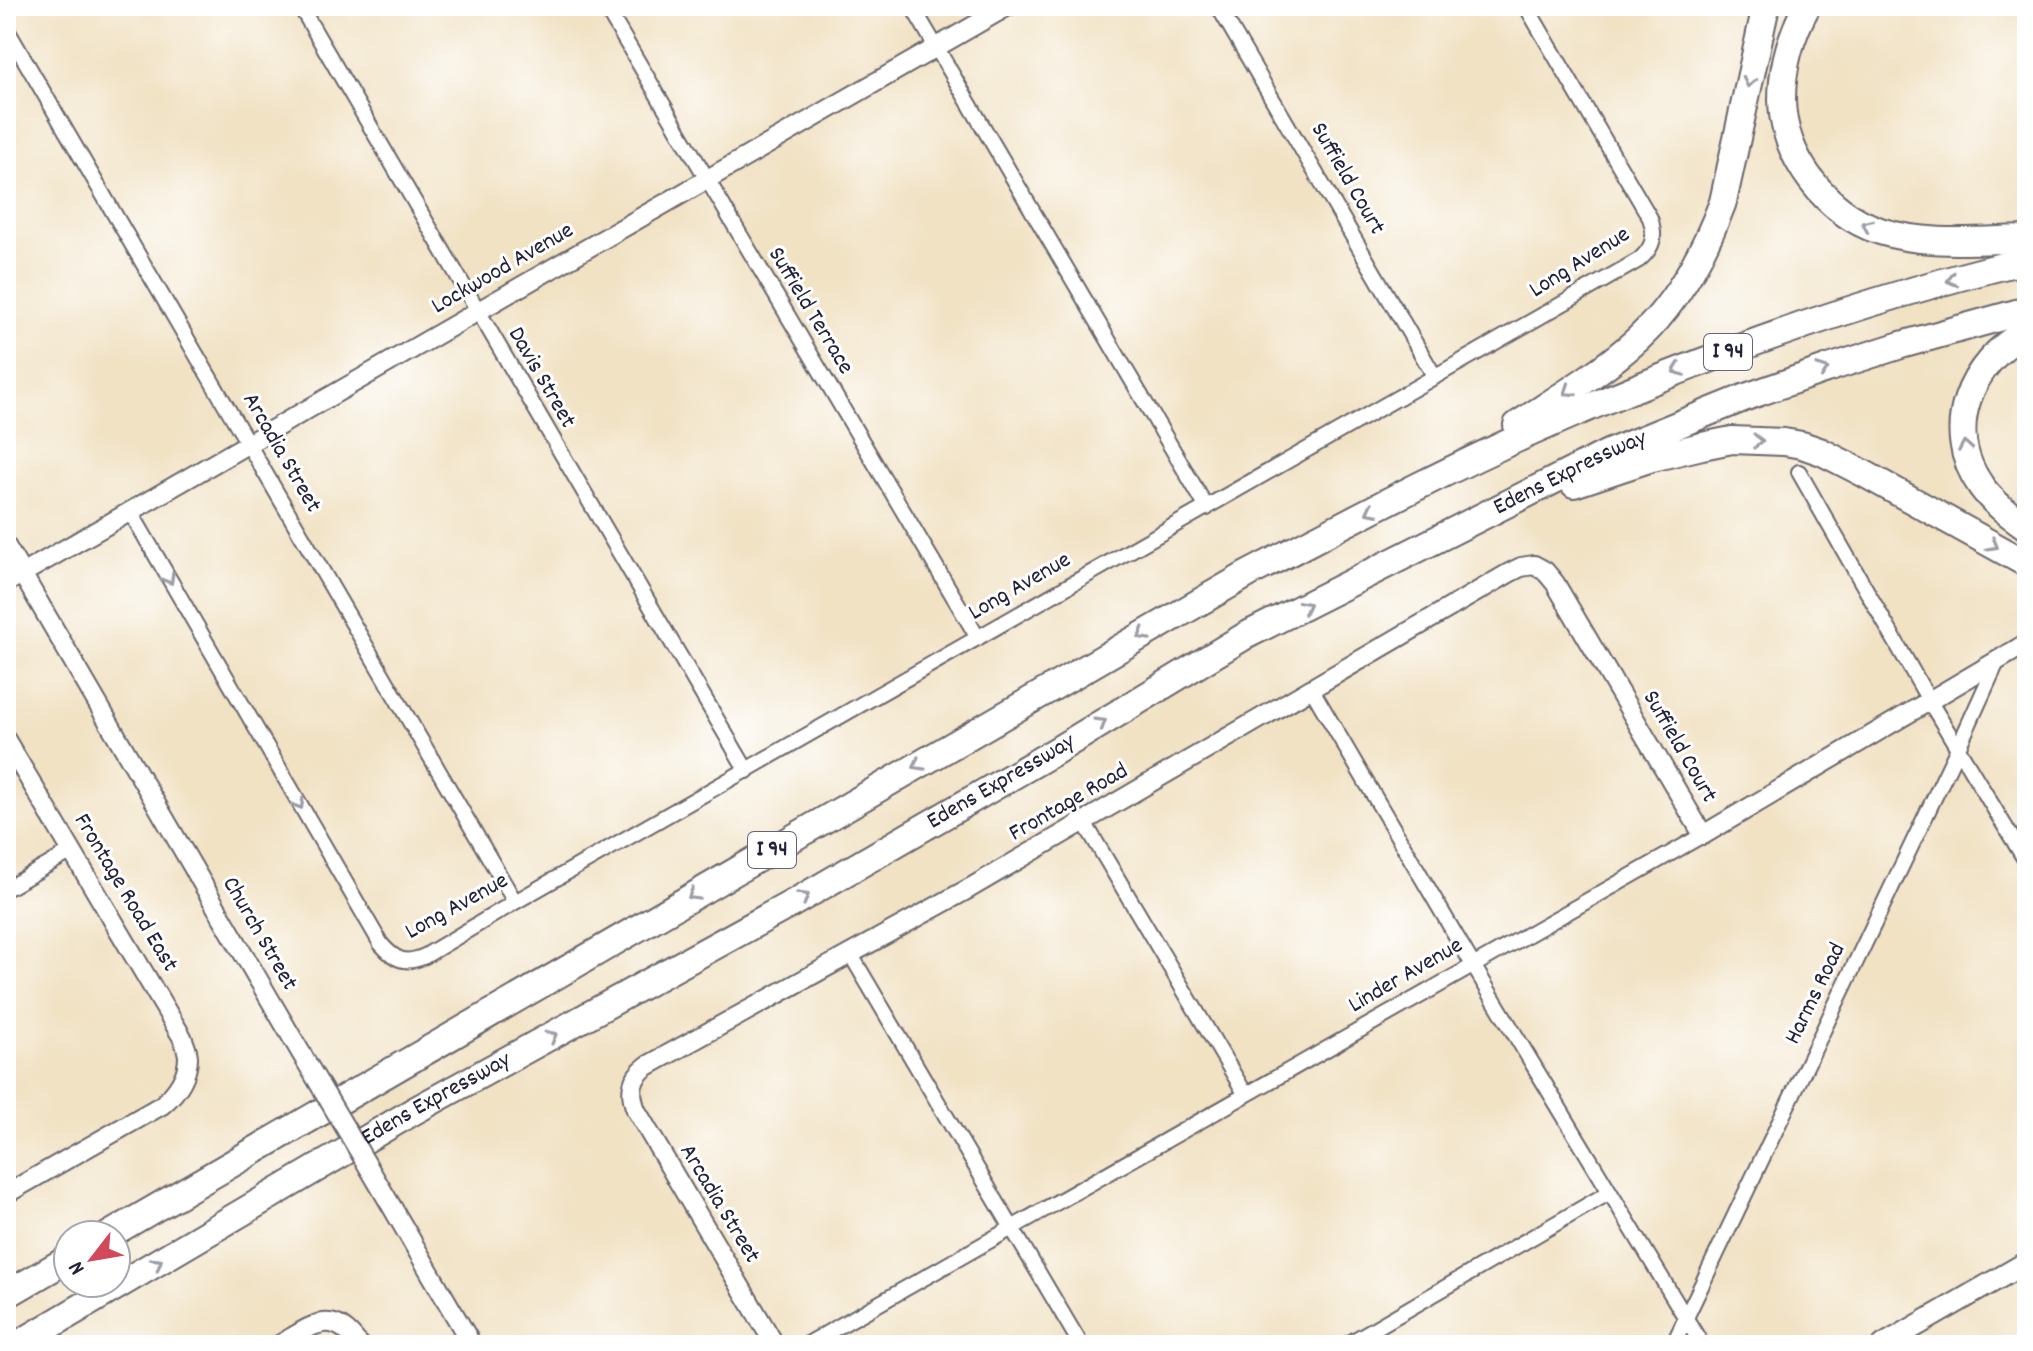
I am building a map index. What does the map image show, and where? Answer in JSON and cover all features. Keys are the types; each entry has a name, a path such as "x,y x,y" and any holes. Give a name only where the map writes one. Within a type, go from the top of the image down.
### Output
{"highway":[{"path":"1441,475 1613,360 1640,337 1677,293 1704,248 1723,202 1766,6"},
{"path":"1807,6 1789,47 1784,68 1782,104 1798,157 1818,189 1845,214 1897,236 1953,241 2027,239"},
{"name":"Edens Expressway","path":"132,1222 1248,574 1441,475 1682,368 1845,312 2027,260"},
{"name":"Edens Expressway","path":"17,1345 414,1111 807,895 1054,752 1245,636 1608,453 1746,397 1871,355 2027,310"},
{"path":"2027,331 2003,347 1972,385 1966,403 1963,436 1970,468 1980,485 2002,509 2027,527"},
{"path":"1495,510 1652,458 1702,446 1732,440 1784,442 1822,452 2027,564"},
{"path":"6,1295 52,1268"}],"main road":[{"path":"1883,1345 2027,1262"}],"street":[{"name":"Davis Street","path":"300,6 747,771"},
{"name":"Suffield Terrace","path":"605,6 978,638"},
{"path":"912,6 1207,508"},
{"name":"Lockwood Avenue","path":"14,578 1008,6"},
{"name":"Suffield Court","path":"1218,6 1435,377"},
{"name":"Long Avenue","path":"130,511 381,944 390,955 413,962 1649,252 1654,241 1650,218 1526,6"},
{"name":"Arcadia Street","path":"6,28 515,902"},
{"path":"1799,472 1930,702 2027,863"},
{"name":"Church Street","path":"6,546 14,578 301,1053 472,1345"},
{"name":"Suffield Court","path":"1534,565 1545,571 1555,583 1703,835"},
{"name":"Frontage Road","path":"632,1084 638,1073 647,1066 851,955 1084,822 1509,573 1534,565"},
{"name":"Linder Avenue","path":"806,1345 1703,835 2027,643"},
{"name":"Harms Road","path":"1673,1345 1997,662"},
{"path":"1311,688 1473,965 1702,1345"},
{"name":"Frontage Road East","path":"6,740 182,1037 188,1056 184,1076 176,1092 162,1105 6,1194"},
{"path":"1084,822 1246,1095"},
{"path":"6,889 72,851"},
{"path":"851,955 1081,1345"},
{"name":"Arcadia Street","path":"632,1084 631,1098 636,1110 775,1345"},
{"path":"1346,1345 1610,1192"},
{"path":"279,1345 308,1328 333,1322 347,1330 359,1345"}]}
